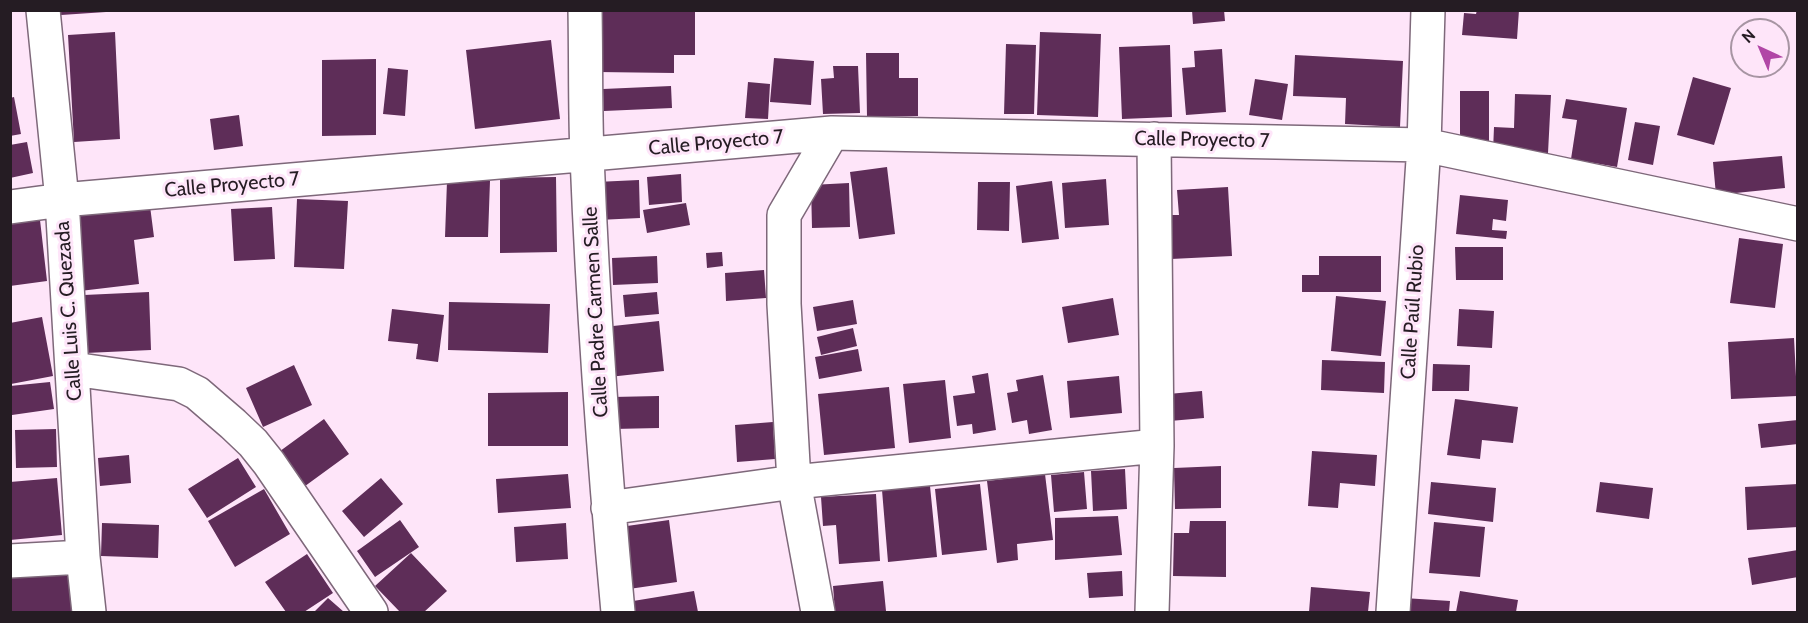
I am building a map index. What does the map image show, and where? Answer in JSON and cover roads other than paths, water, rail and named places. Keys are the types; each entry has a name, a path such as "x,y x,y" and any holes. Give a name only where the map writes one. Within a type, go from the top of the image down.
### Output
{"street":[{"name":"Calle Luis C. Quezada","path":"43,10 62,200 89,612"},
{"name":"Calle Padre Carmen Salle","path":"585,10 587,153 595,319 608,508 618,612"},
{"name":"Calle Paúl Rubio","path":"1393,612 1424,145 1428,10"},
{"name":"Calle Proyecto 7","path":"10,207 62,200 832,133 1424,145 1797,224"},
{"path":"818,612 794,482 784,304 784,215 832,133"},
{"path":"1152,612 1157,446 1154,139"},
{"path":"73,369 178,384 197,393 253,443 269,463 371,612"},
{"path":"608,508 794,482 1157,446"},
{"path":"10,561 84,557"}]}
